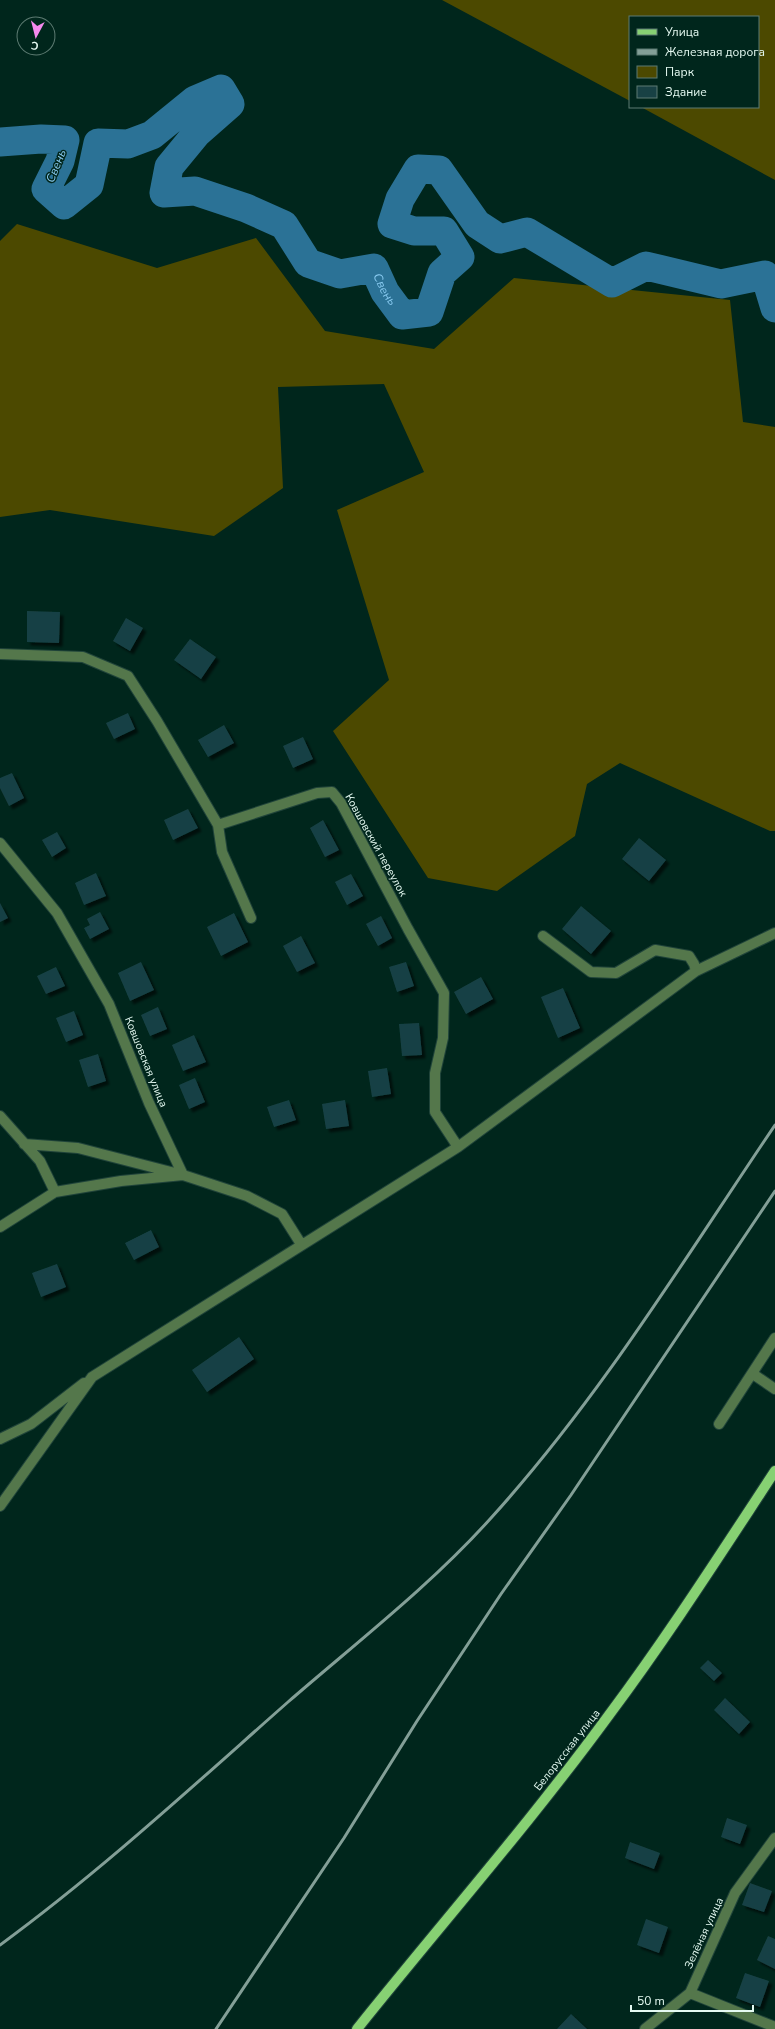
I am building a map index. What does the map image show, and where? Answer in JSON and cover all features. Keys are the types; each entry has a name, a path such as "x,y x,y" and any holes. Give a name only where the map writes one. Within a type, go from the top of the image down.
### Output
{"main road":[{"name":"Белорусская улица","path":"357,2029 515,1836 609,1715 680,1616 775,1472"}],"street":[{"path":"0,654 83,657 128,676 157,721 218,825 222,852 251,918"},
{"name":"Ковшовский переулок","path":"218,825 317,793 332,792 341,803 444,993 443,1038 435,1073 435,1112 458,1147"},
{"name":"Ковшовская улица","path":"0,843 57,913 109,1004 149,1104 183,1175"},
{"path":"0,1439 31,1424 92,1377 301,1244 458,1147 696,971 775,933"},
{"path":"543,936 591,972 616,973 655,950 689,956 696,971"},
{"path":"0,1116 40,1161 55,1192"},
{"path":"24,1144 78,1148 183,1175 247,1196 282,1214 301,1244"},
{"path":"0,1227 55,1192 121,1181 183,1175"},
{"path":"719,1424 753,1374 775,1338"},
{"path":"753,1374 775,1389"},
{"path":"0,1506 92,1377"},
{"name":"Зелёная улица","path":"645,2029 690,1993 735,1893 775,1838"},
{"path":"690,1993 775,2027"}],"green space":[{"path":"442,0 775,0 775,180 643,108 759,108 759,16 629,16 629,100"},
{"path":"17,224 157,268 256,238 325,331 434,349 514,278 730,300 743,422 775,427 775,831 770,831 620,763 587,784 575,836 497,891 428,878 333,731 389,680 337,510 424,472 384,384 278,387 283,488 214,536 50,510 0,517 0,241"}],"building":[{"path":"27,611 60,612 59,643 27,642"},
{"path":"126,618 143,628 130,651 113,641"},
{"path":"190,639 216,657 201,679 174,660"},
{"path":"128,713 135,729 114,739 106,723"},
{"path":"224,725 234,743 208,757 198,740"},
{"path":"303,737 313,759 293,768 283,746"},
{"path":"12,773 24,798 9,806 0,788 0,778"},
{"path":"188,809 198,828 173,840 164,820"},
{"path":"323,820 339,850 325,857 310,828"},
{"path":"57,832 66,848 52,857 42,840"},
{"path":"639,838 666,860 649,881 622,859"},
{"path":"96,873 106,896 84,905 75,883"},
{"path":"351,874 363,896 347,905 335,882"},
{"path":"0,903 8,918 0,922"},
{"path":"581,906 611,931 591,954 562,929"},
{"path":"100,912 109,929 90,939 84,928 90,925 87,919"},
{"path":"234,913 248,942 221,956 207,927"},
{"path":"381,916 392,938 378,946 366,924"},
{"path":"301,936 315,963 297,972 283,946"},
{"path":"141,962 154,990 130,1001 118,973"},
{"path":"406,962 414,986 397,992 389,967"},
{"path":"56,967 65,986 46,994 37,976"},
{"path":"481,977 493,999 466,1014 454,992"},
{"path":"563,988 580,1028 558,1038 541,997"},
{"path":"158,1007 167,1029 150,1036 141,1015"},
{"path":"74,1011 83,1035 66,1042 56,1018"},
{"path":"419,1023 422,1055 402,1056 399,1024"},
{"path":"194,1035 206,1062 183,1071 172,1045"},
{"path":"98,1054 106,1081 88,1087 79,1060"},
{"path":"387,1068 391,1094 372,1097 368,1071"},
{"path":"195,1078 205,1102 189,1109 179,1085"},
{"path":"289,1100 296,1120 274,1127 267,1107"},
{"path":"345,1100 349,1126 326,1129 322,1104"},
{"path":"151,1230 159,1247 134,1260 125,1243"},
{"path":"57,1264 66,1287 41,1297 32,1273"},
{"path":"239,1337 254,1359 207,1392 192,1370"},
{"path":"708,1660 722,1673 714,1681 700,1668"},
{"path":"725,1698 750,1722 739,1734 714,1710"},
{"path":"727,1818 747,1825 740,1844 721,1837"},
{"path":"630,1842 660,1853 654,1869 625,1858"},
{"path":"750,1883 772,1891 764,1912 742,1905"},
{"path":"646,1919 668,1927 659,1953 637,1945"},
{"path":"768,1936 775,1939 775,1969 757,1960"},
{"path":"745,1973 769,1981 760,2007 736,1998"},
{"path":"571,2014 587,2029 557,2029"}],"waterway":[{"name":"Свень","path":"0,142 41,139 65,140 60,161 46,189 64,205 89,185 98,143 128,144 152,135 195,100 221,89 230,104 197,133 169,167 164,193 195,191 246,208 284,225 308,263 340,274 374,268 385,292 402,315 429,312 442,273 460,257 444,231 414,231 392,224 400,199 418,169 439,170 477,224 500,239 527,232 612,283 646,266 721,284 765,275 775,308"}],"railway":[{"path":"0,1945 38,1917 147,1827 444,1567 468,1543 531,1472 569,1425 605,1376 775,1125"},
{"path":"216,2029 344,1838 417,1721 501,1594 571,1495 775,1191"}]}
